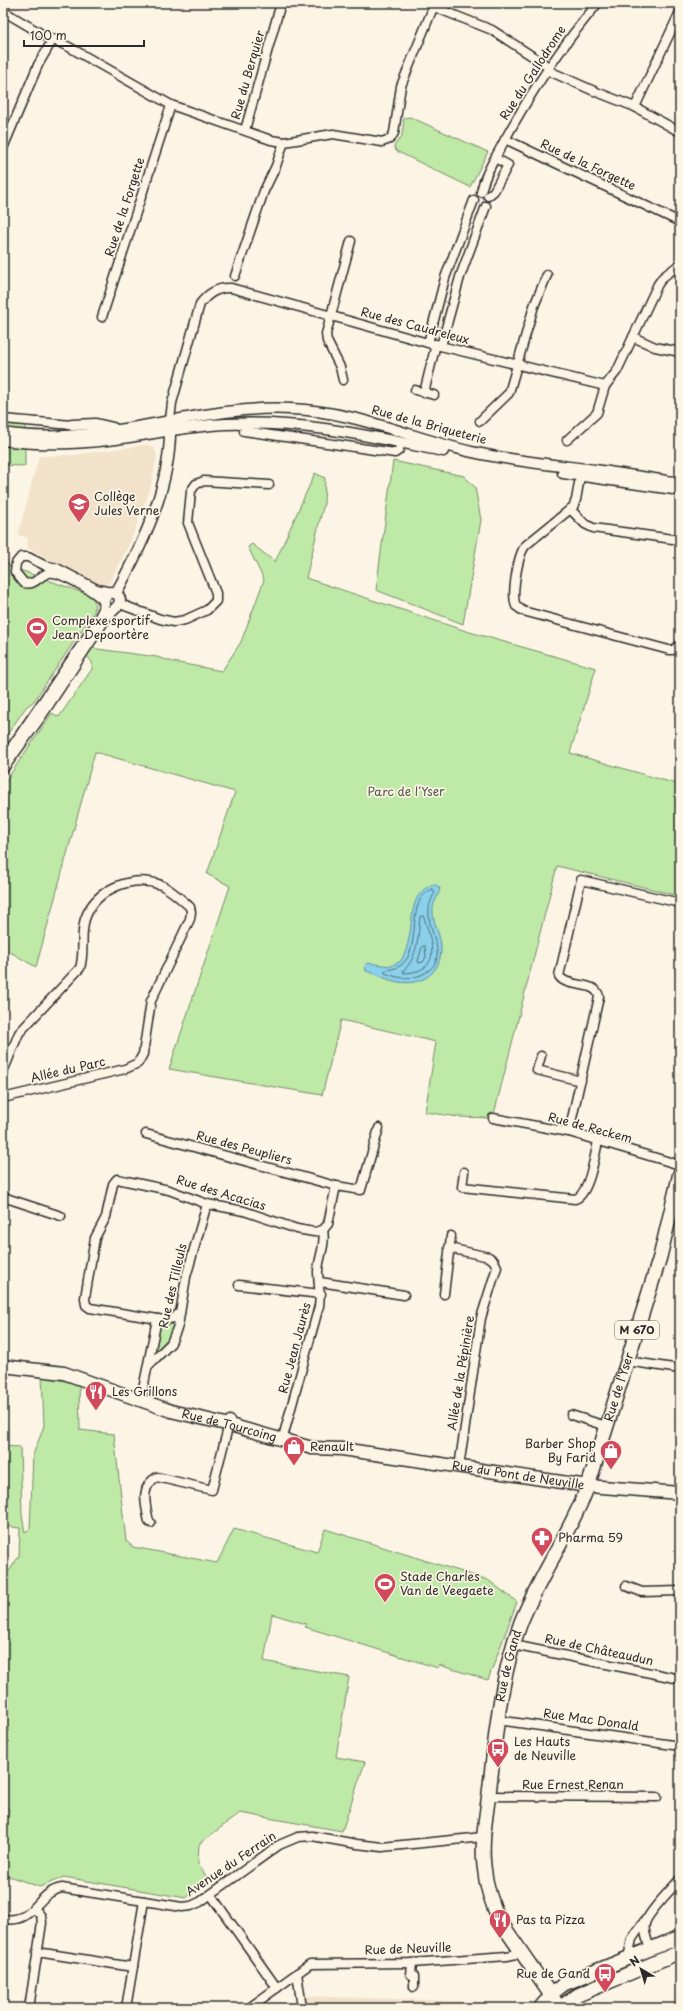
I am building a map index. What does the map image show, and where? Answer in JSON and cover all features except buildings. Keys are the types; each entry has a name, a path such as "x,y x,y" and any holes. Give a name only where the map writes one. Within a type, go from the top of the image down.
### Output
{"main road":[{"name":"Rue de l'Yser","path":"588,1486 660,1257 680,1174"},
{"name":"Rue de Tourcoing","path":"3,1366 64,1373 141,1399 175,1406 230,1423 283,1437 357,1451"},
{"name":"Rue du Pont de Neuville","path":"357,1451 588,1486 680,1493"},
{"name":"Rue de Gand","path":"559,2008 505,1929 490,1900 485,1873 484,1837 498,1720 505,1674 513,1645 529,1604 588,1486"},
{"path":"540,2008 551,1995 564,1984 680,1937"},
{"path":"559,2008 578,1995 680,1952"}],"street":[{"name":"Rue du Berquier","path":"245,130 281,3"},
{"name":"Rue du Gallodrome","path":"505,139 522,108 548,68 598,3"},
{"name":"Rue du Berquier","path":"3,11 171,105 271,140 284,142 333,134 382,142 390,139 395,129 401,86 434,5"},
{"path":"434,5 492,30 548,68 594,91 635,107 680,132"},
{"path":"635,107 680,12"},
{"path":"3,148 38,65 52,39"},
{"name":"Rue de la Forgette","path":"102,318 171,105"},
{"path":"435,344 489,201 485,194 483,184 505,139"},
{"name":"Rue de la Forgette","path":"505,139 680,222"},
{"path":"235,276 264,191 276,166 284,142"},
{"path":"424,393 435,344 447,271 476,194 485,194 494,191 508,166 495,158"},
{"path":"474,200 478,207 486,206"},
{"path":"343,380 340,367 326,338 330,315 351,241"},
{"path":"567,440 597,413 605,386 617,371 658,284 663,277 680,264"},
{"path":"480,421 509,393 534,306 547,275"},
{"name":"Rue des Caudreleux","path":"170,425 172,404 199,308 209,293 219,289 231,288 435,344 605,386"},
{"path":"633,337 655,347 680,352"},
{"path":"415,390 434,395"},
{"name":"Rue de la Briqueterie","path":"170,425 247,410 290,409 335,414 430,441 510,459 680,490"},
{"path":"3,418 54,424 96,424 117,429"},
{"name":"Rue de la Briqueterie","path":"170,425 286,423 339,430 580,472 680,483"},
{"path":"54,424 54,436 62,444"},
{"path":"3,433 54,436 89,434 117,429 170,425"},
{"path":"3,440 35,444 62,444 110,440 170,425"},
{"path":"3,761 93,630 102,615 105,596 113,593 138,551 154,511 166,467 170,425"},
{"path":"391,429 401,442 408,440 430,441"},
{"name":"Rue de la Briqueterie","path":"244,431 395,453 399,450 401,442"},
{"path":"35,444 52,439 54,436"},
{"path":"580,472 576,500 570,509 526,545 521,551 514,596 516,606 523,611 669,650 673,650 680,645"},
{"path":"3,768 106,617 117,606 120,597 113,593 97,589 62,570 44,565 28,557 21,557 16,563 15,572 24,583 31,584 46,574 55,573 94,593 109,609 117,606 170,622 185,620 211,608 216,602 216,594 188,523 191,491 196,484 204,481 269,484"},
{"path":"570,509 585,524 593,528 680,540"},
{"path":"569,1132 599,994 594,989 565,981 559,976 581,880 680,903"},
{"name":"Allée du Parc","path":"3,1072 14,1042 22,1028 80,968 83,957 84,924 89,911 102,896 124,883 149,882 167,888 190,907 192,912 190,918 151,1001 143,1054 138,1063 126,1069 3,1098"},
{"path":"541,1056 537,1070 581,1081"},
{"name":"Rue de Reckem","path":"493,1118 569,1132 680,1165"},
{"path":"336,1186 361,1190 379,1128"},
{"name":"Rue des Peupliers","path":"146,1134 336,1186"},
{"path":"464,1172 462,1187 575,1199 581,1196 585,1188 598,1141"},
{"name":"Rue des Acacias","path":"157,1319 90,1308 85,1302 95,1238 106,1217 113,1184 116,1179 169,1190 207,1204 244,1211 276,1223 304,1230 314,1232 323,1230"},
{"name":"Rue Jean Jaurès","path":"283,1437 320,1306 321,1294 318,1268 325,1239 323,1230 328,1224 336,1186"},
{"path":"3,1197 61,1216"},
{"name":"Rue des Tilleuls","path":"148,1366 172,1340 178,1326 186,1278 207,1204"},
{"path":"444,1294 451,1236"},
{"name":"Allée de la Pépinière","path":"449,1248 490,1257 497,1267 480,1322 459,1467"},
{"path":"320,1282 404,1295"},
{"path":"240,1285 321,1294"},
{"path":"157,1319 171,1320 180,1312"},
{"name":"Rue des Tilleuls","path":"141,1399 157,1319"},
{"path":"627,1361 680,1369"},
{"path":"571,1414 606,1426"},
{"path":"151,1523 148,1522 144,1493 147,1484 157,1477 212,1490 230,1423"},
{"path":"626,1586 642,1592 680,1591"},
{"name":"Rue de Châteaudun","path":"513,1645 680,1679"},
{"name":"Rue Mac Donald","path":"498,1720 680,1746"},
{"name":"Rue Ernest Renan","path":"489,1796 657,1797"},
{"name":"Avenue du Ferrain","path":"3,1920 17,1920 27,1916 49,1893 62,1888 187,1907 196,1904 210,1895 279,1845 298,1837 312,1836 382,1847 484,1837"},
{"path":"628,1958 636,1932 680,1879"},
{"path":"210,1895 277,1988"},
{"path":"126,2008 144,1900"},
{"path":"29,2008 42,1923 41,1916 35,1909"},
{"path":"650,1949 644,1925 651,1914"},
{"path":"37,1952 133,1967"},
{"name":"Rue de Neuville","path":"249,2008 307,1966 314,1964 412,1963 507,1956 521,1953"},
{"path":"412,1963 411,1975 414,1976 414,1987"},
{"path":"297,1973 302,2008"}],"shaded area":[{"name":"Collège Jules Verne","path":"150,445 155,449 157,457 150,489 130,543 109,584 99,585 27,548 28,538 18,535 39,456 74,455"},
{"path":"306,1996 487,2002 487,2008 306,2008"}],"green space":[{"path":"410,117 488,152 470,187 396,151 394,146 402,136 404,118"},
{"path":"3,419 25,425 25,466 3,465"},
{"path":"393,461 464,476 475,487 481,520 463,624 376,590"},
{"name":"Parc de l'Yser","path":"315,473 325,478 324,503 306,578 466,631 596,668 570,753 680,785 680,896 557,866 493,1118 458,1117 425,1112 436,1042 341,1020 322,1095 169,1069 230,886 207,874 235,792 95,752 36,967 3,948 3,785 52,713 59,717 92,669 92,662 87,656 90,648 157,657 173,662 222,671 241,642 264,580 248,547 252,544 275,562"},
{"name":"Complexe sportif Jean Depoortère","path":"3,556 9,566 92,596 95,603 94,612 34,701 26,707 3,741"},
{"path":"169,1323 174,1326 171,1337 159,1351 155,1350 155,1342 159,1329 165,1324"},
{"path":"42,1376 79,1384 80,1430 114,1434 126,1541 133,1547 217,1563 234,1529 317,1552 325,1529 488,1580 517,1602 488,1680 439,1665 438,1668 305,1627 306,1624 272,1614 264,1661 349,1677 336,1757 365,1762 342,1831 240,1813 199,1844 198,1863 209,1881 186,1898 64,1877 40,1887 3,1874 3,1846 9,1809 3,1807 3,1584 4,1579 19,1556 20,1528 3,1526 3,1446 20,1447 22,1515 25,1532 30,1529 33,1455 44,1426"}],"water":[{"path":"434,884 440,888 433,912 441,947 438,964 434,970 423,979 407,983 394,981 366,971 365,966 367,963 391,966 401,961 408,943 416,899 426,888"}],"place":[{"name":"Collège Jules Verne","path":"79,524"},
{"name":"Complexe sportif Jean Depoortère","path":"37,648"},
{"name":"Les Grillons","path":"96,1412"},
{"name":"Renault","path":"294,1466"},
{"name":"Barber Shop By Farid","path":"611,1470"},
{"name":"Pharma 59","path":"542,1558"},
{"name":"Stade Charles Van de Veegaete","path":"385,1604"},
{"name":"Les Hauts de Neuville","path":"498,1768"},
{"name":"Pas ta Pizza","path":"500,1940"},
{"name":"Rue de Gand","path":"605,1994"}]}
